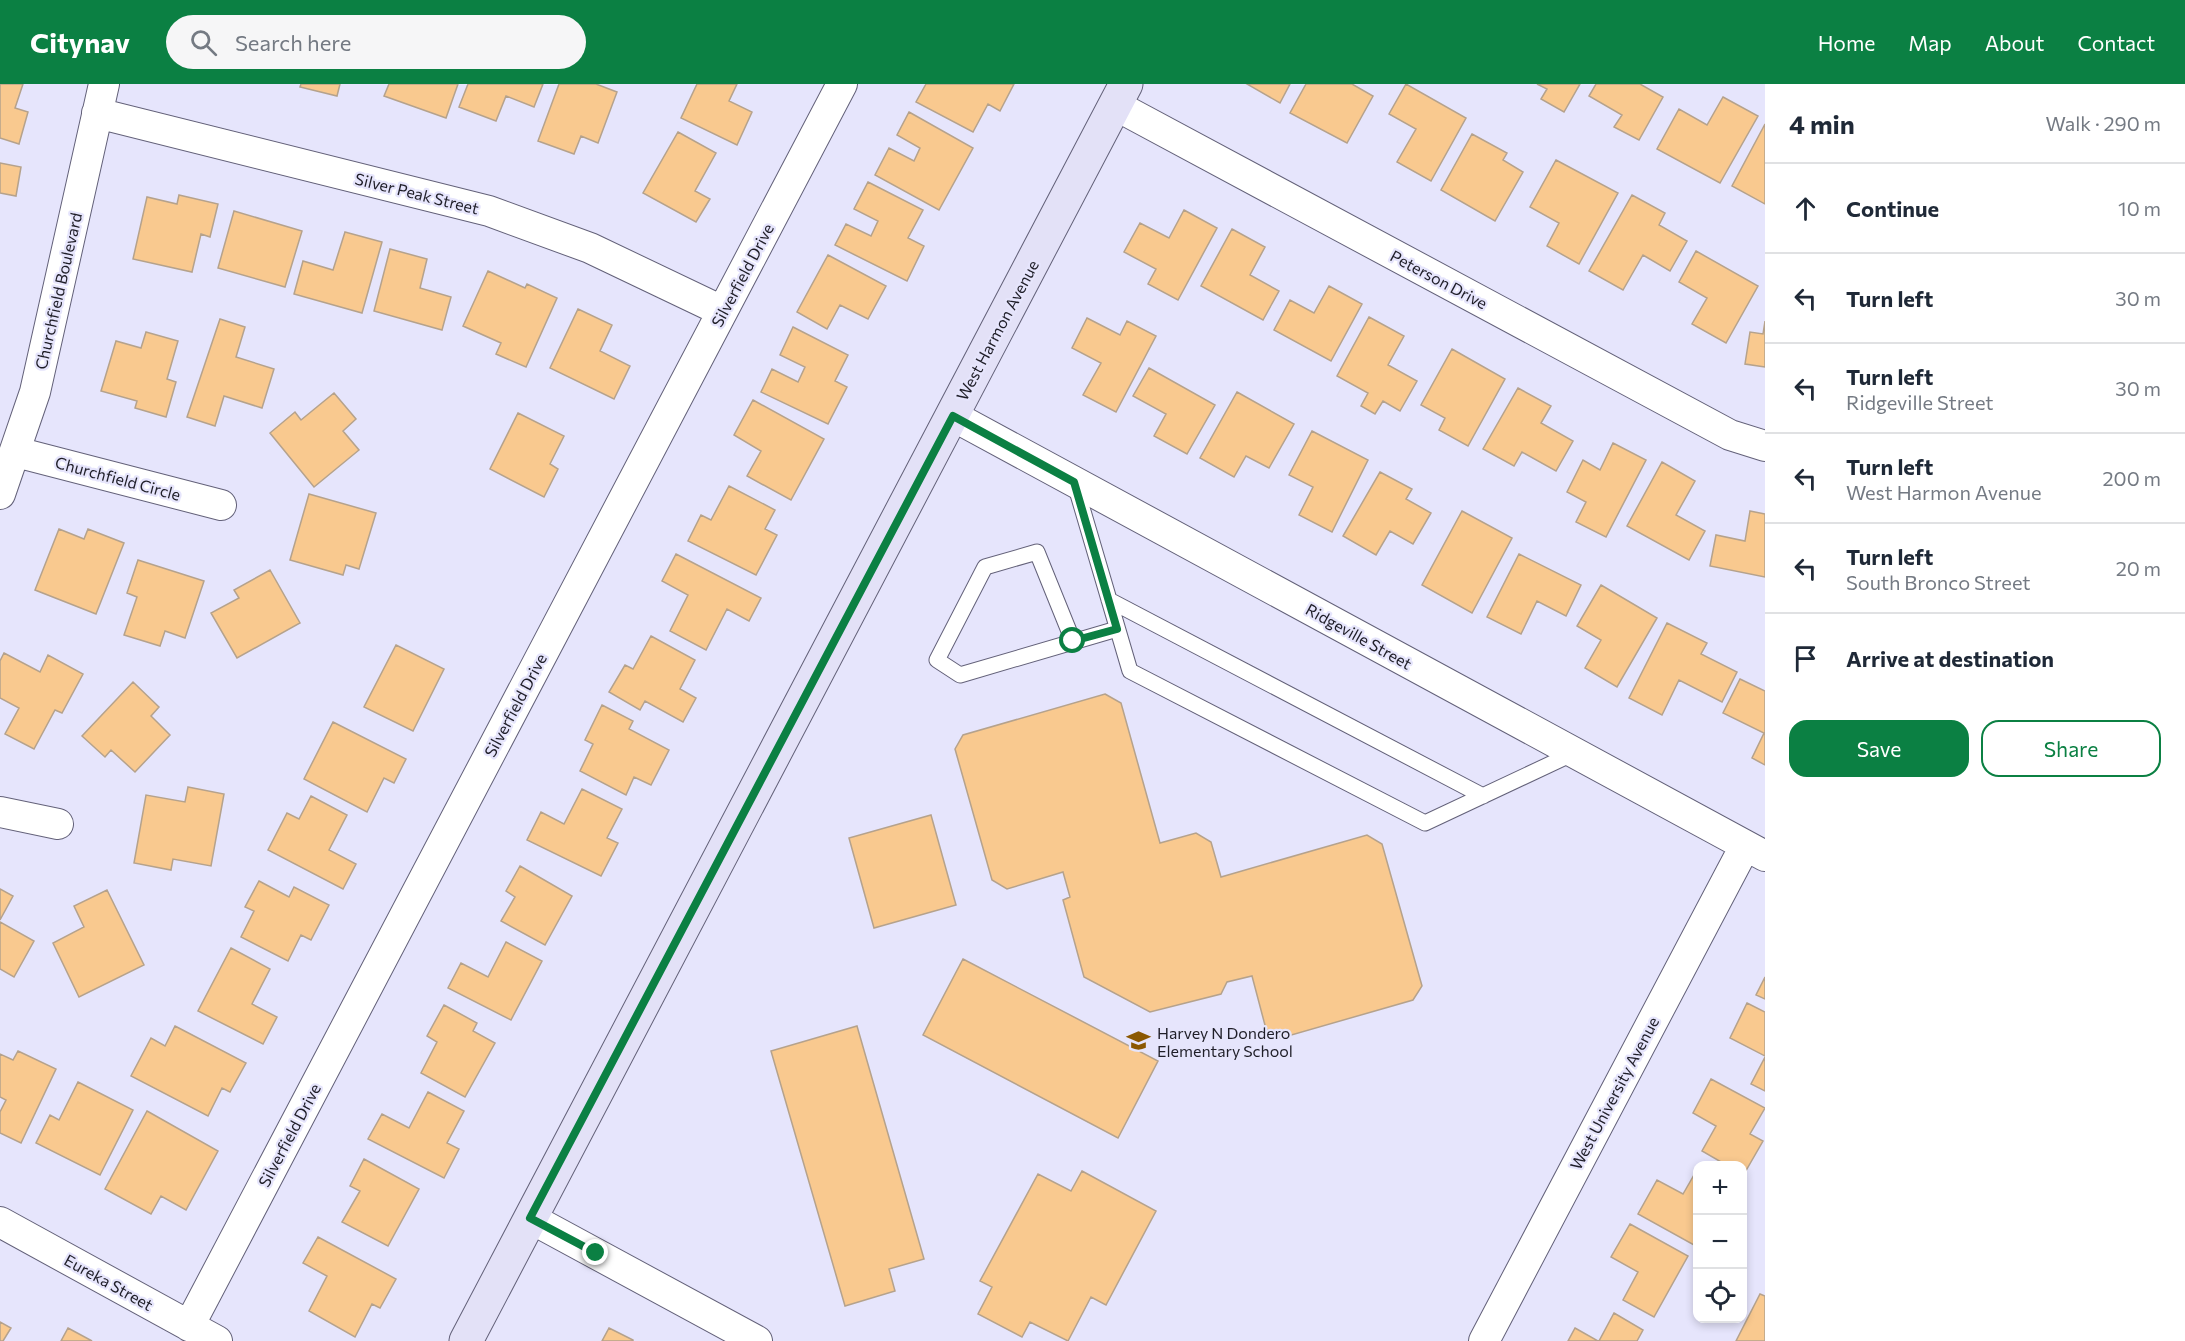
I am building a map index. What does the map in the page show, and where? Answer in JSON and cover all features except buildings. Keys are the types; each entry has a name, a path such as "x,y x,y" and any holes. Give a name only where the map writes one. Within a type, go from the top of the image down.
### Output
{"main road":[{"name":"West Harmon Avenue","path":"466,1341 1120,95"}],"street":[{"name":"Churchfield Boulevard","path":"0,494 35,392 104,84"},
{"name":"Silverfield Drive","path":"189,1326 842,84"},
{"name":"Peterson Drive","path":"1120,95 1730,435 1765,446"},
{"name":"Silver Peak Street","path":"98,113 489,211 590,248 722,311"},
{"name":"Ridgeville Street","path":"953,416 1755,851"},
{"name":"Churchfield Circle","path":"16,452 221,505"},
{"path":"0,812 58,824"},
{"name":"West University Avenue","path":"1484,1341 1755,851"},
{"path":"530,1218 758,1341"},
{"name":"Eureka Street","path":"0,1222 217,1341"}],"lane":[{"path":"1074,482 1130,671 1425,823 1574,753"},
{"path":"1073,641 1037,552 985,567 937,660 960,675 1117,629"},
{"path":"1109,600 1483,796"}],"place":[{"name":"Harvey N Dondero Elementary School","path":"1139,1041"}],"route":[{"path":"596,1253 530,1218 953,416 1074,482 1117,629 1073,641"}]}
